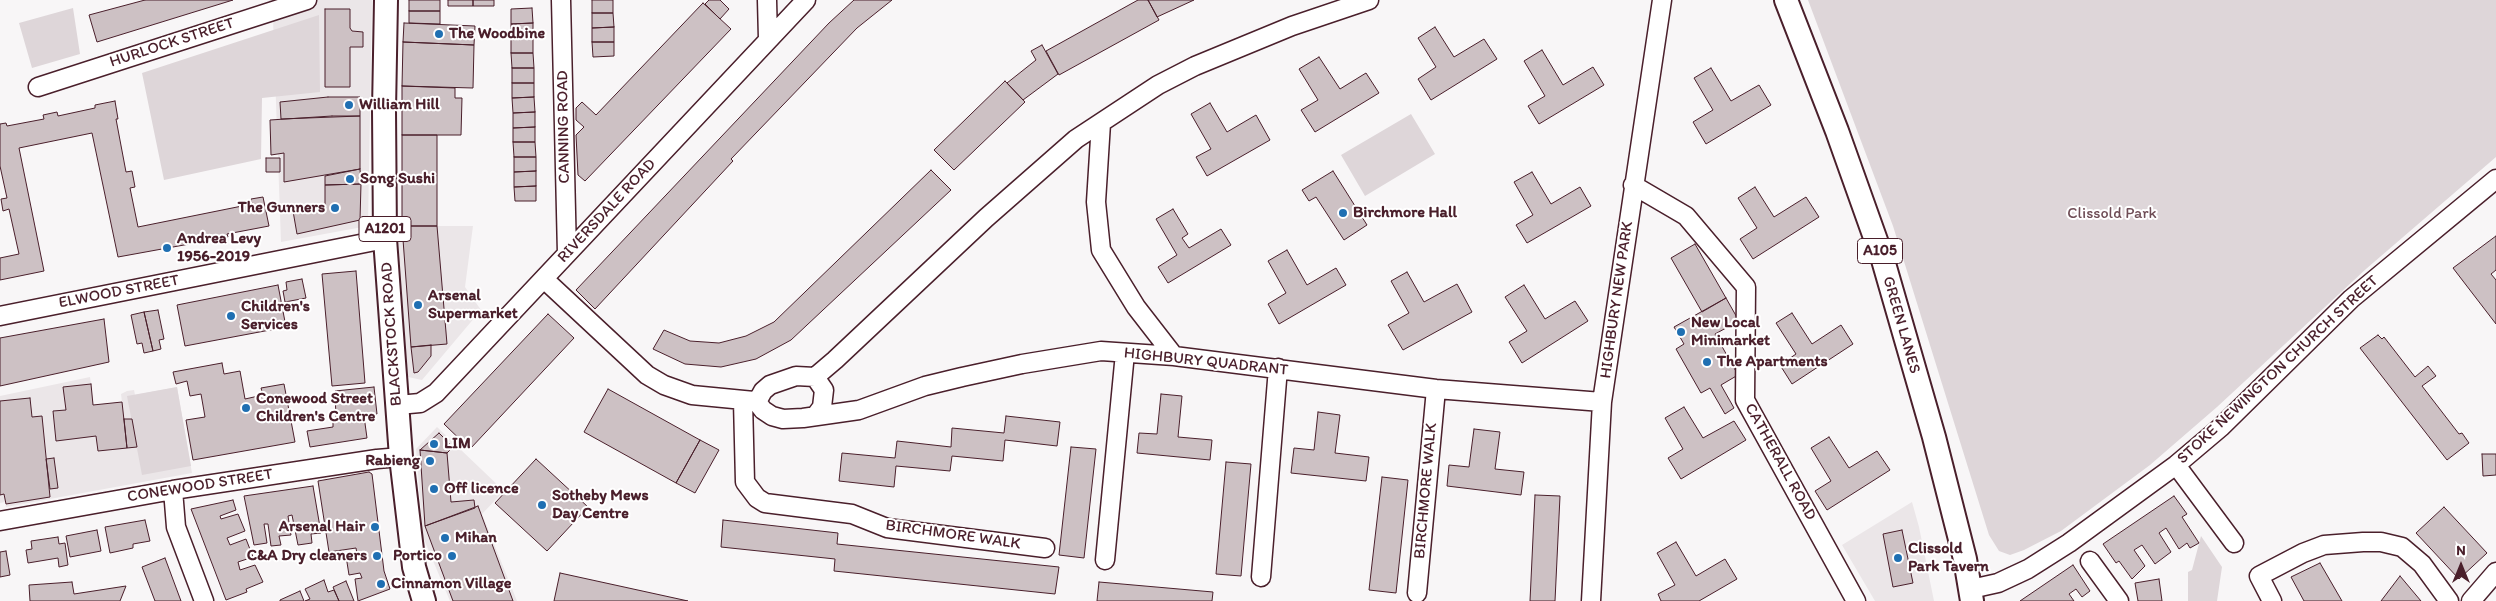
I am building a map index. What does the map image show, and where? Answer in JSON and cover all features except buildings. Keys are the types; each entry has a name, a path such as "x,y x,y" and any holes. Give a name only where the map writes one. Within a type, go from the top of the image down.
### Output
{"main road":[{"name":"BLACKSTOCK ROAD","path":"386,0 384,110 385,240 401,457"},
{"name":"GREEN LANES","path":"1786,0 1837,131 1883,260 1934,437 1972,595"},
{"name":"A1201","path":"401,457 414,567 423,601"}],"street":[{"name":"HURLOCK STREET","path":"38,87 307,0"},
{"name":"CANNING ROAD","path":"562,0 567,254"},
{"path":"767,0 768,40"},
{"name":"RIVERSDALE ROAD","path":"398,405 420,402 436,393 806,0"},
{"path":"750,401 770,385 796,376 815,377 1051,160 1101,123 1158,85 1195,66 1292,26 1369,0"},
{"name":"HIGHBURY NEW PARK","path":"1591,601 1602,402 1614,337 1634,185 1662,0"},
{"path":"1101,123 1096,202 1101,250 1117,280 1174,356"},
{"name":"STOKE NEWINGTON CHURCH STREET","path":"1972,595 2028,569 2069,543 2176,465 2221,427 2351,299 2496,178"},
{"name":"CATHERALL ROAD","path":"1634,185 1686,216 1746,287 1745,400 1856,601"},
{"name":"ELWOOD STREET","path":"0,316 385,240"},
{"name":"HIGHBURY QUADRANT","path":"544,279 647,375 658,382 692,395 750,401 763,410 783,419 804,418 858,410 925,386 1022,364 1101,351 1174,356 1436,389 1602,402"},
{"path":"1105,560 1125,353"},
{"path":"1261,577 1278,368"},
{"path":"815,377 824,390 822,407 816,415"},
{"name":"BIRCHMORE WALK","path":"1417,594 1436,389"},
{"name":"BIRCHMORE WALK","path":"750,401 746,482 757,498 765,503 852,514 887,528 1045,548"},
{"name":"CONEWOOD STREET","path":"0,521 173,490 401,457"},
{"path":"2176,465 2234,543"},
{"path":"173,490 176,528 204,601"},
{"path":"2272,601 2259,576 2303,553 2342,542 2381,542 2402,547 2413,554 2449,601"},
{"path":"2090,561 2119,601"},
{"path":"2471,601 2496,572"}],"shaded area":[{"path":"269,0 372,0 368,226 281,242 273,19"},
{"path":"396,226 473,226 465,287 481,310 422,380 408,377"},
{"path":"90,377 94,405 122,402 121,394 127,391 134,390 135,395 177,387 192,473 6,507 5,502 0,503 0,396"},
{"path":"437,427 504,491 482,514 517,601 450,601 423,537 416,449"},
{"path":"1912,502 1934,601 1875,601 1842,545"}],"green space":[{"name":"Clissold Park","path":"1808,0 2496,0 2496,157 2366,269 2217,407 2150,465 2061,531 2010,555 1999,551 1989,535 1893,226"},
{"path":"73,8 80,54 32,68 19,23"},
{"path":"319,15 320,92 262,98 261,159 164,180 142,73"},
{"path":"1411,114 1435,154 1365,196 1341,155"},
{"path":"177,387 191,466 142,475 127,396"},
{"path":"2201,536 2222,567 2217,601 2188,601 2188,572 2192,570"}],"place":[{"name":"The Woodbine","path":"439,34"},
{"name":"William Hill","path":"349,105"},
{"name":"Song Sushi","path":"350,179"},
{"name":"The Gunners","path":"335,208"},
{"name":"Birchmore Hall","path":"1343,213"},
{"name":"Andrea Levy 1956-2019","path":"167,248"},
{"name":"Arsenal Supermarket","path":"418,305"},
{"name":"Children's Services","path":"231,316"},
{"name":"New Local Minimarket","path":"1681,332"},
{"name":"The Apartments","path":"1707,362"},
{"name":"Conewood Street Children's Centre","path":"246,408"},
{"name":"LIM","path":"434,444"},
{"name":"Rabieng","path":"430,461"},
{"name":"Off licence","path":"434,489"},
{"name":"Sotheby Mews Day Centre","path":"542,505"},
{"name":"Arsenal Hair","path":"375,527"},
{"name":"Mihan","path":"445,538"},
{"name":"C&A Dry cleaners","path":"377,556"},
{"name":"Portico","path":"452,556"},
{"name":"Clissold Park Tavern","path":"1898,558"},
{"name":"Cinnamon Village","path":"381,584"}]}
